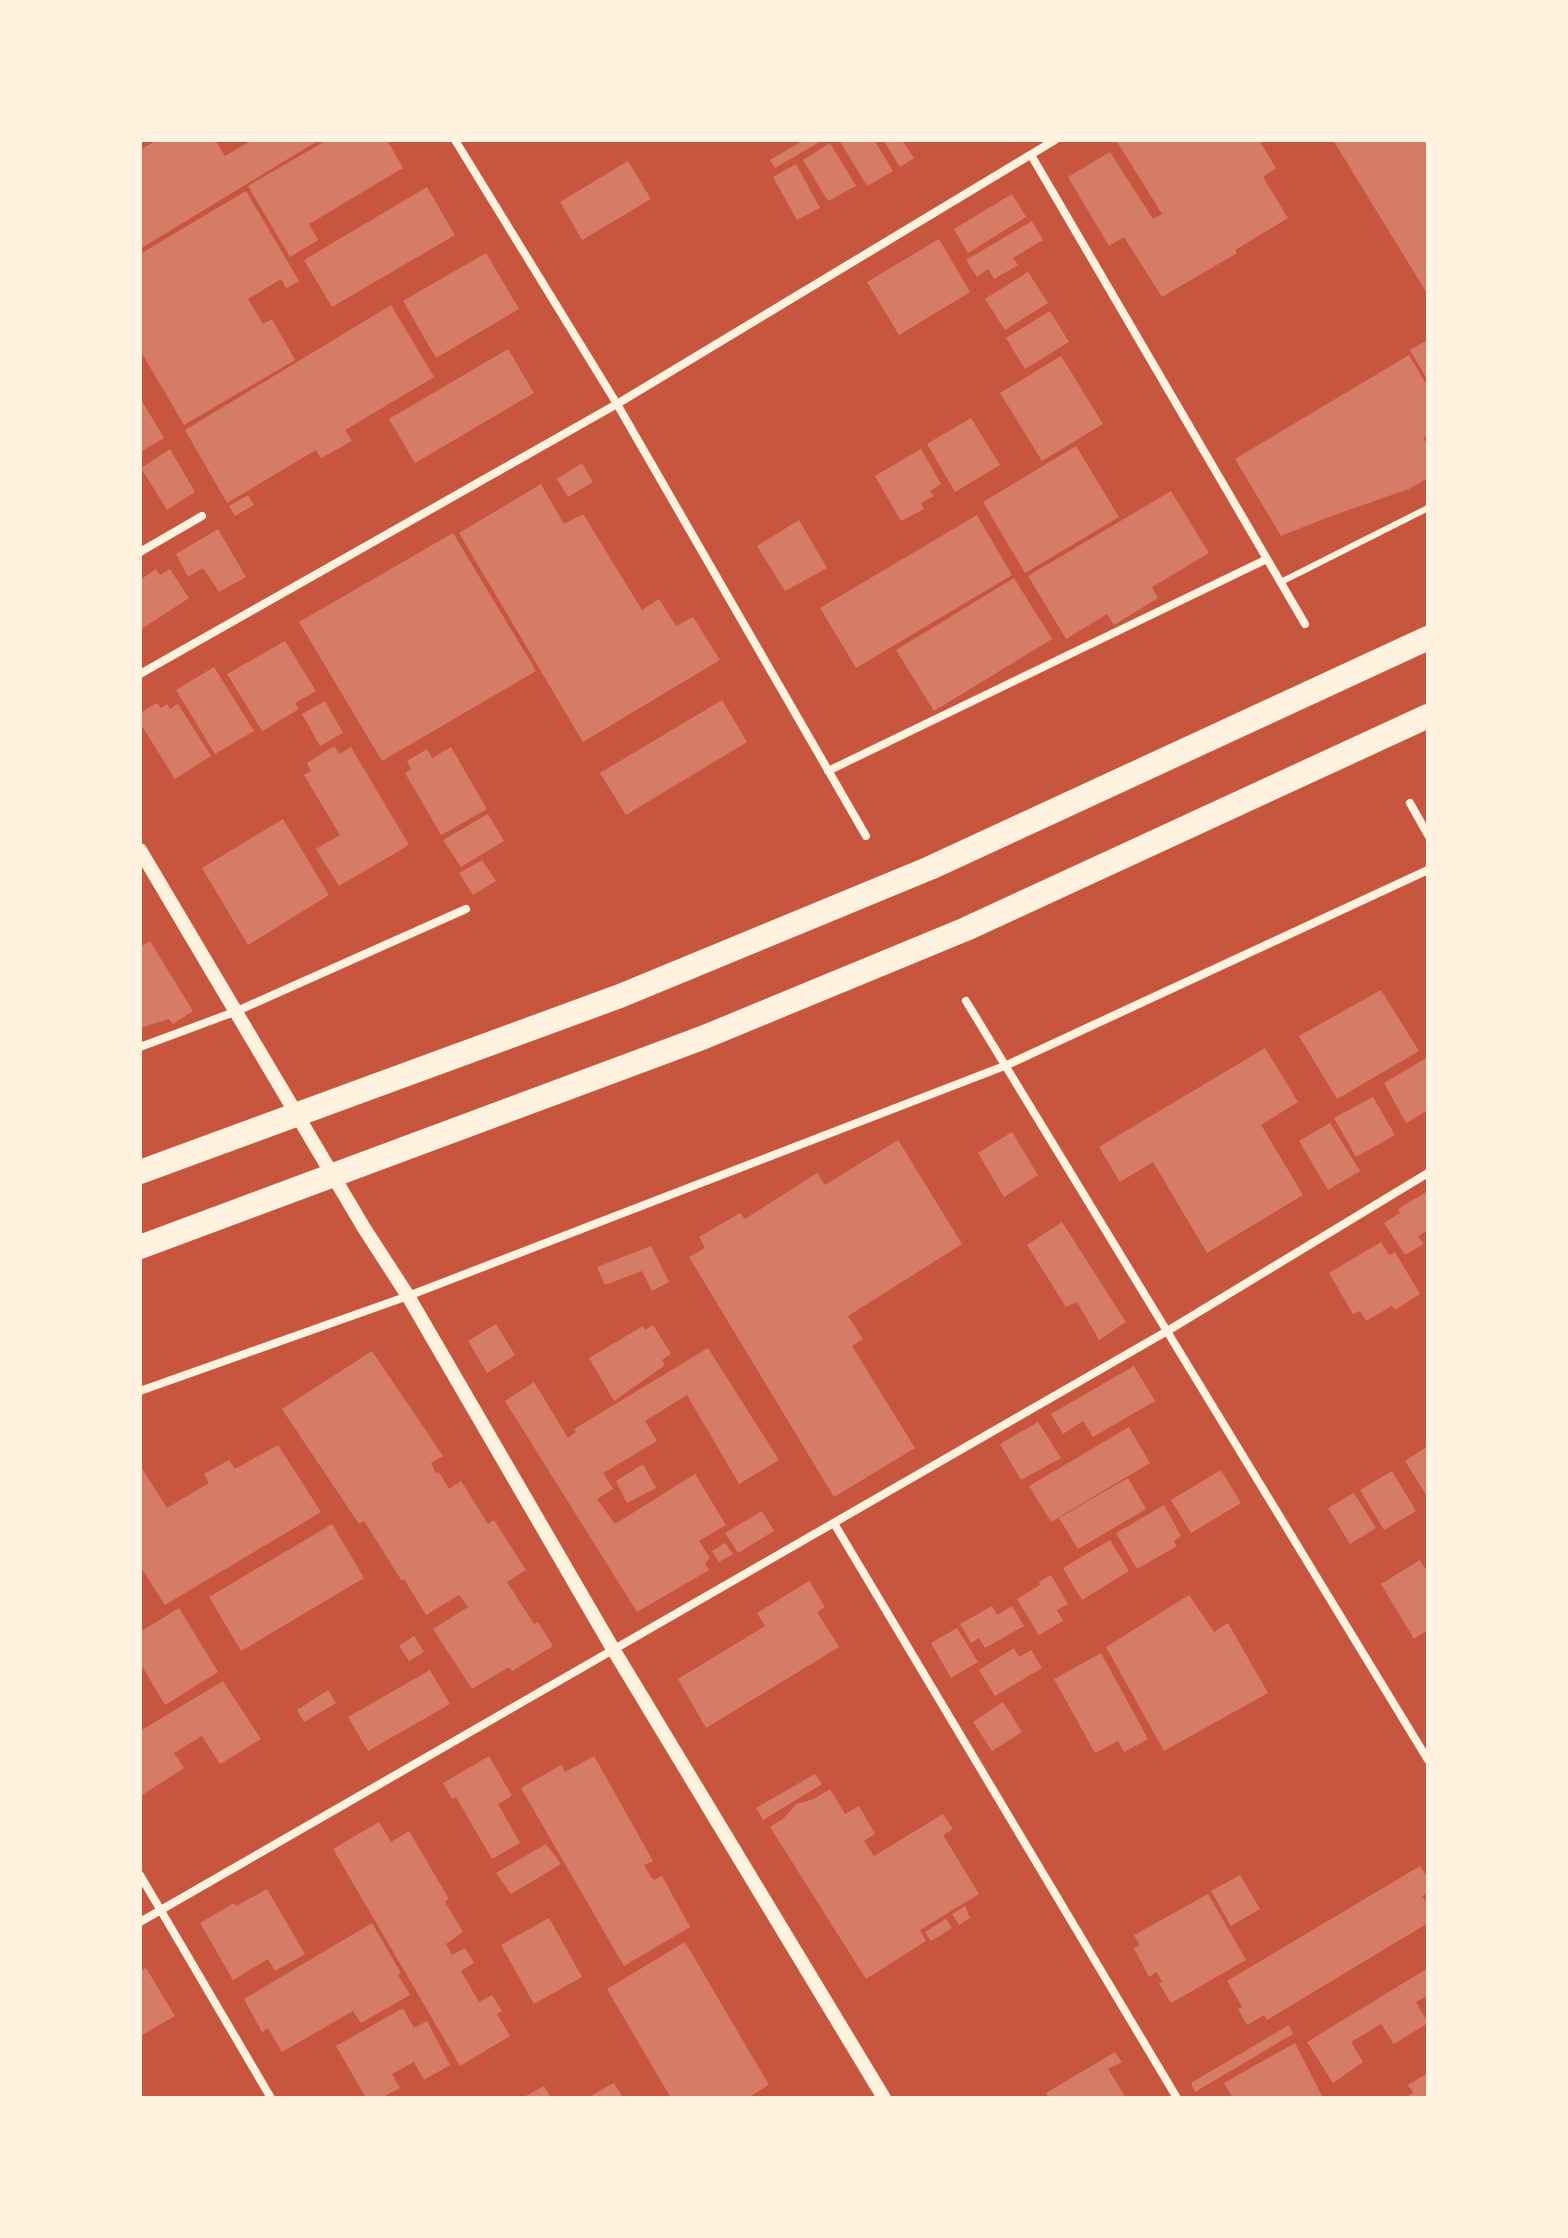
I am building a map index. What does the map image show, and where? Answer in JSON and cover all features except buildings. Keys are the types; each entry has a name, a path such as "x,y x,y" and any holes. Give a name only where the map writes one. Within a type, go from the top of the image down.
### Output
{"highway":[{"path":"140,1172 267,1128 620,996 930,868 1428,638"},
{"path":"140,1247 702,1038 966,929 1428,716"}],"street":[{"path":"455,140 617,404 866,836"},
{"path":"140,674 617,404 1055,140"},
{"path":"1031,155 1305,624"},
{"path":"140,552 202,516"},
{"path":"828,771 1267,559"},
{"path":"1410,803 1428,835"},
{"path":"140,850 364,1228 408,1296 613,1649 884,2098"},
{"path":"140,1391 408,1296 1007,1065 1428,870"},
{"path":"140,1047 237,1011 466,909"},
{"path":"966,1001 1428,1760"},
{"path":"140,1922 613,1649 835,1525 1169,1330 1428,1173"},
{"path":"835,1525 1177,2098"},
{"path":"140,1875 271,2098"}],"lane":[{"path":"1281,582 1428,508"}]}
